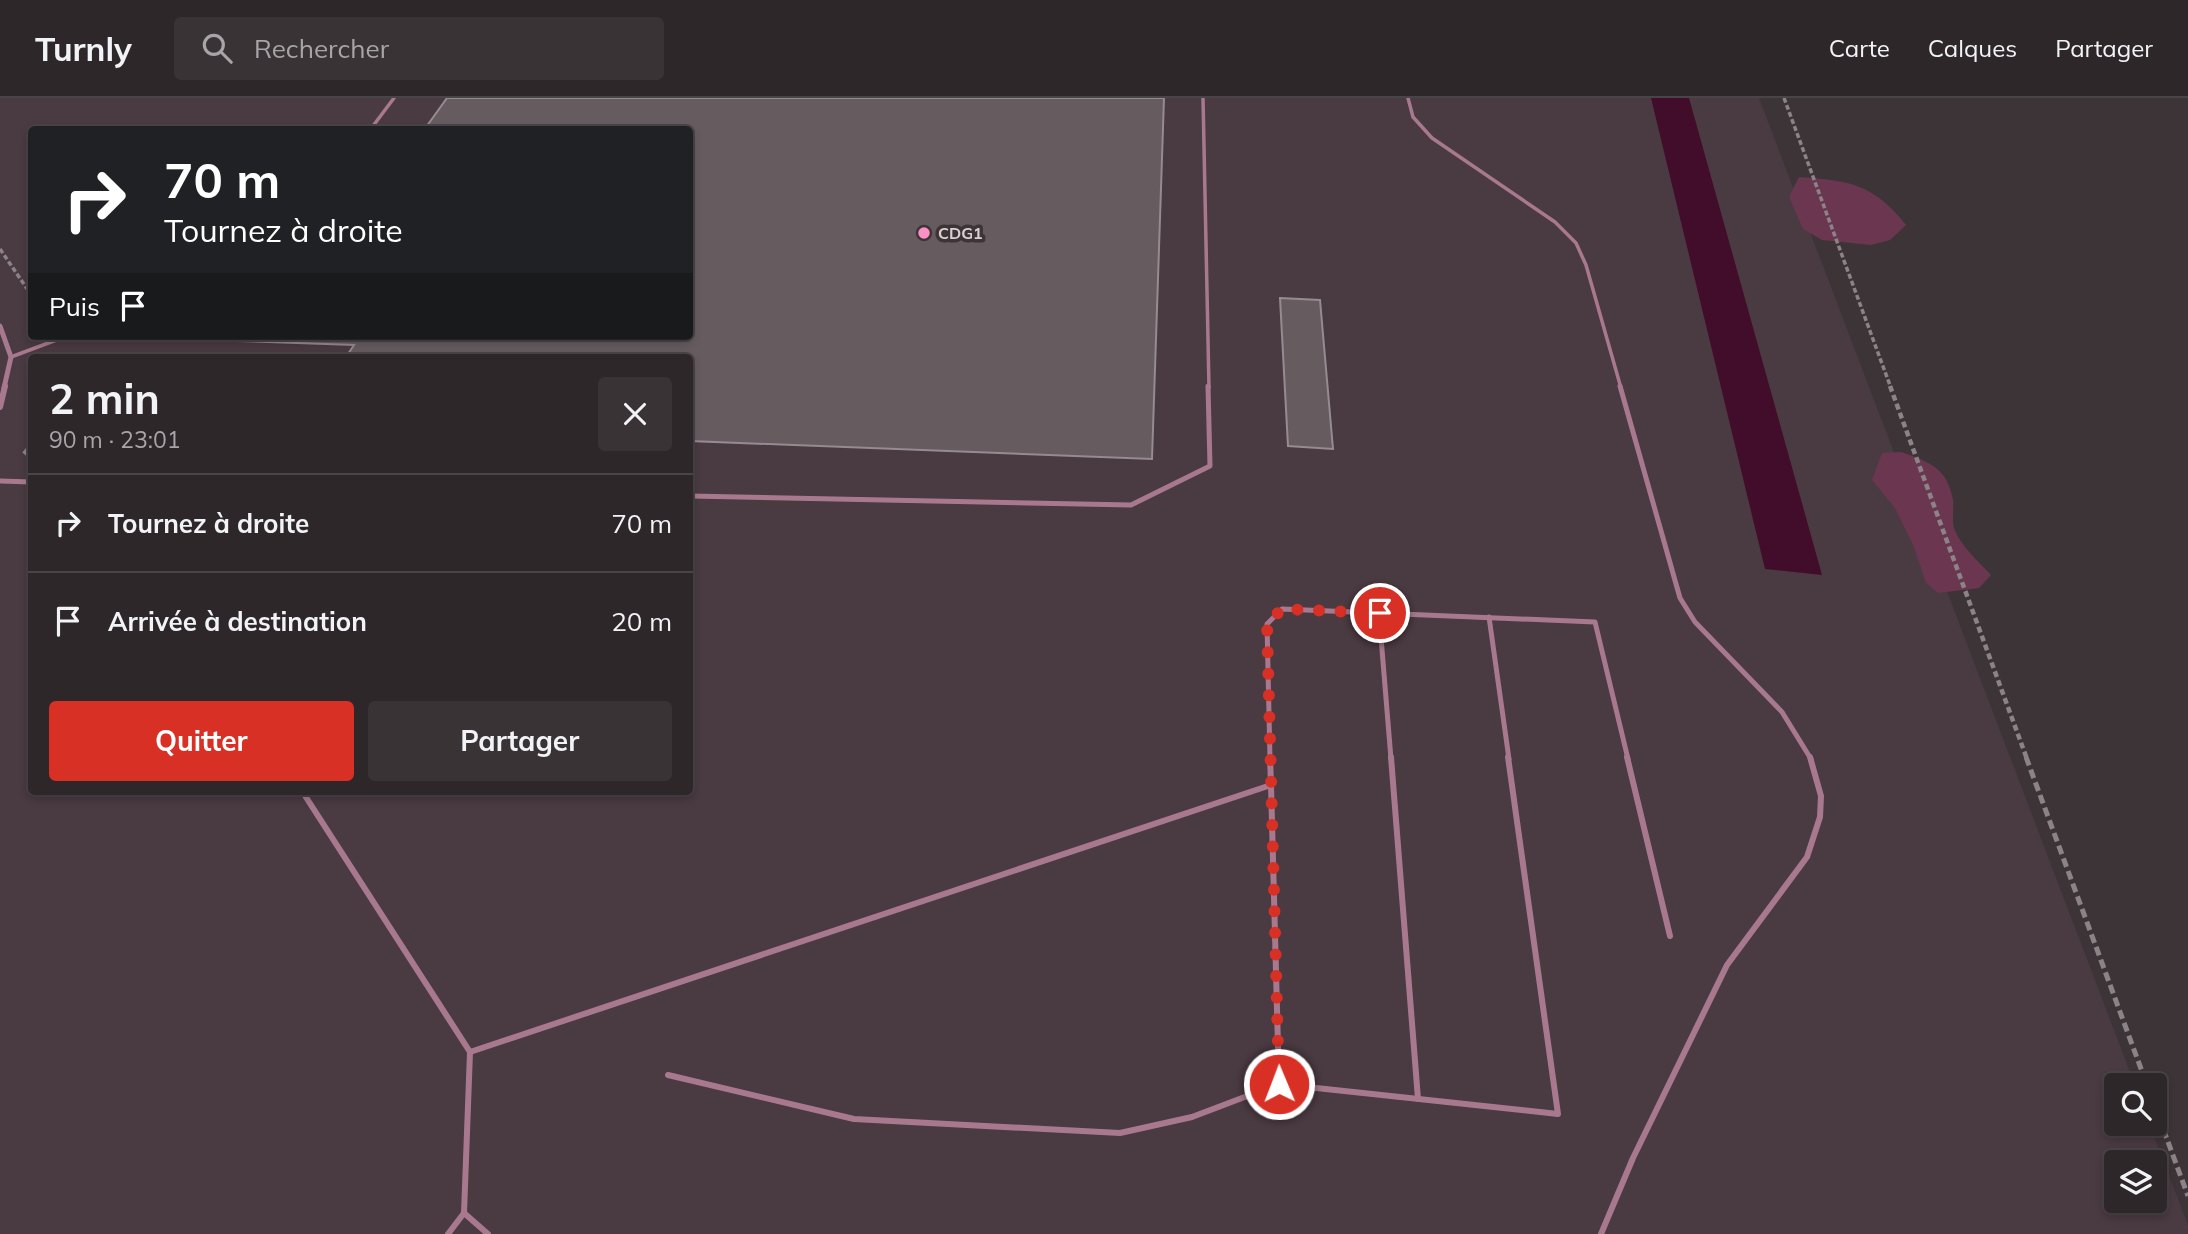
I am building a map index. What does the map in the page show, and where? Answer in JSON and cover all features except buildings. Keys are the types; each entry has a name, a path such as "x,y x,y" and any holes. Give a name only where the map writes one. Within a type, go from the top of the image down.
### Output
{"street":[{"path":"0,326 11,357 0,407"}],"lane":[{"path":"373,126 394,98"},
{"path":"693,495 1131,505 1210,466 1203,98"},
{"path":"1408,98 1413,117 1432,138 1555,222 1576,243 1586,265 1680,598 1695,622 1782,712 1812,760 1821,796 1820,817 1807,857 1727,965 1633,1158 1601,1234"},
{"path":"11,357 56,340"},
{"path":"0,481 28,482"},
{"path":"1279,1084 1267,624 1282,609 1595,622 1670,936"},
{"path":"1380,613 1418,1099"},
{"path":"668,1075 854,1119 1120,1133 1192,1116 1279,1084 1558,1114 1489,617"},
{"path":"470,1052 1271,785"},
{"path":"305,795 470,1052 464,1213 448,1234"},
{"path":"464,1213 488,1234"}],"path":[{"path":"1784,98 2143,1073"},
{"path":"0,250 28,290"},
{"path":"2166,1136 2188,1196"}],"shaded area":[{"path":"0,98 1759,98 2130,1073 2104,1073 2104,1136 2154,1136 2159,1150 2104,1150 2104,1213 2167,1213 2167,1171 2188,1225 2188,1234 0,1234"},
{"path":"1651,98 1689,98 1822,575 1765,569"},
{"path":"1799,177 1832,180 1871,192 1906,225 1890,240 1871,245 1822,240 1803,229 1789,197"},
{"path":"1901,452 1935,467 1946,480 1953,500 1954,528 1970,553 1991,575 1979,588 1938,593 1926,583 1914,547 1895,508 1872,480 1882,453"}],"place":[{"name":"CDG1","path":"924,233"}],"route":[{"path":"1279,1084 1267,624 1282,609 1380,613"}]}
